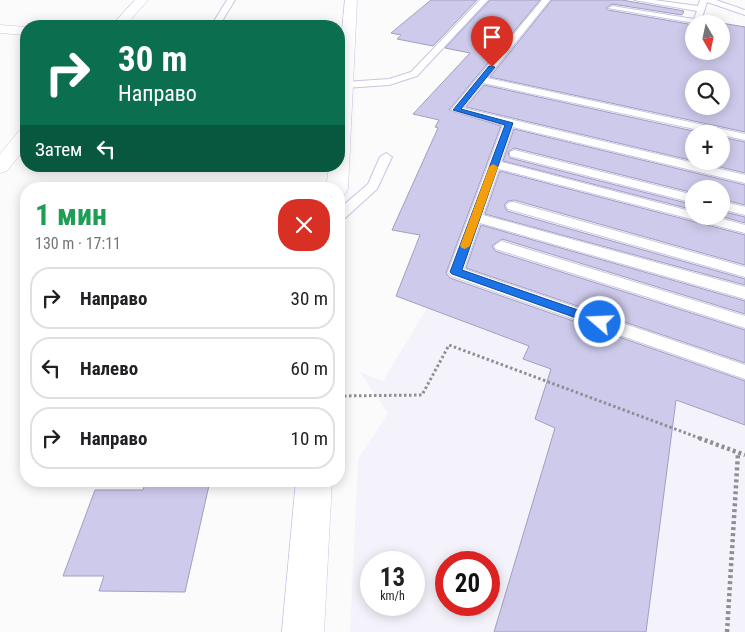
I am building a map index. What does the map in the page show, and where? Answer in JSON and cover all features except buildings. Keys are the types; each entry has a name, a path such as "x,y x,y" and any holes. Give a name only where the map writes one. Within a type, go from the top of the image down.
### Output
{"street":[{"path":"124,20 142,0"},
{"path":"345,27 351,0"},
{"path":"0,29 20,31"},
{"path":"0,167 20,142"},
{"path":"303,632 314,487"}],"lane":[{"path":"218,20 230,0"},
{"path":"345,85 384,82 402,79 414,74 484,0"},
{"path":"546,0 456,110 745,179"},
{"path":"638,0 701,9"},
{"path":"612,8 697,22 704,0"},
{"path":"709,0 745,13"},
{"path":"481,80 745,137"},
{"path":"509,123 456,272 745,372"},
{"path":"514,154 685,197"},
{"path":"345,211 373,186 386,157"},
{"path":"494,164 685,214"},
{"path":"513,206 745,272"},
{"path":"730,207 745,211"},
{"path":"476,216 745,293"},
{"path":"729,225 745,229"},
{"path":"501,246 745,322"}],"path":[{"path":"345,396 422,395 449,345 745,455"},
{"path":"727,632 738,453"}],"shaded area":[{"path":"427,308 745,425 745,632 350,632 358,459 388,413 359,371 383,381"}],"slow traffic":[{"path":"465,246 493,167"}],"route":[{"path":"492,67 456,110 509,123 456,272 600,322"}]}
